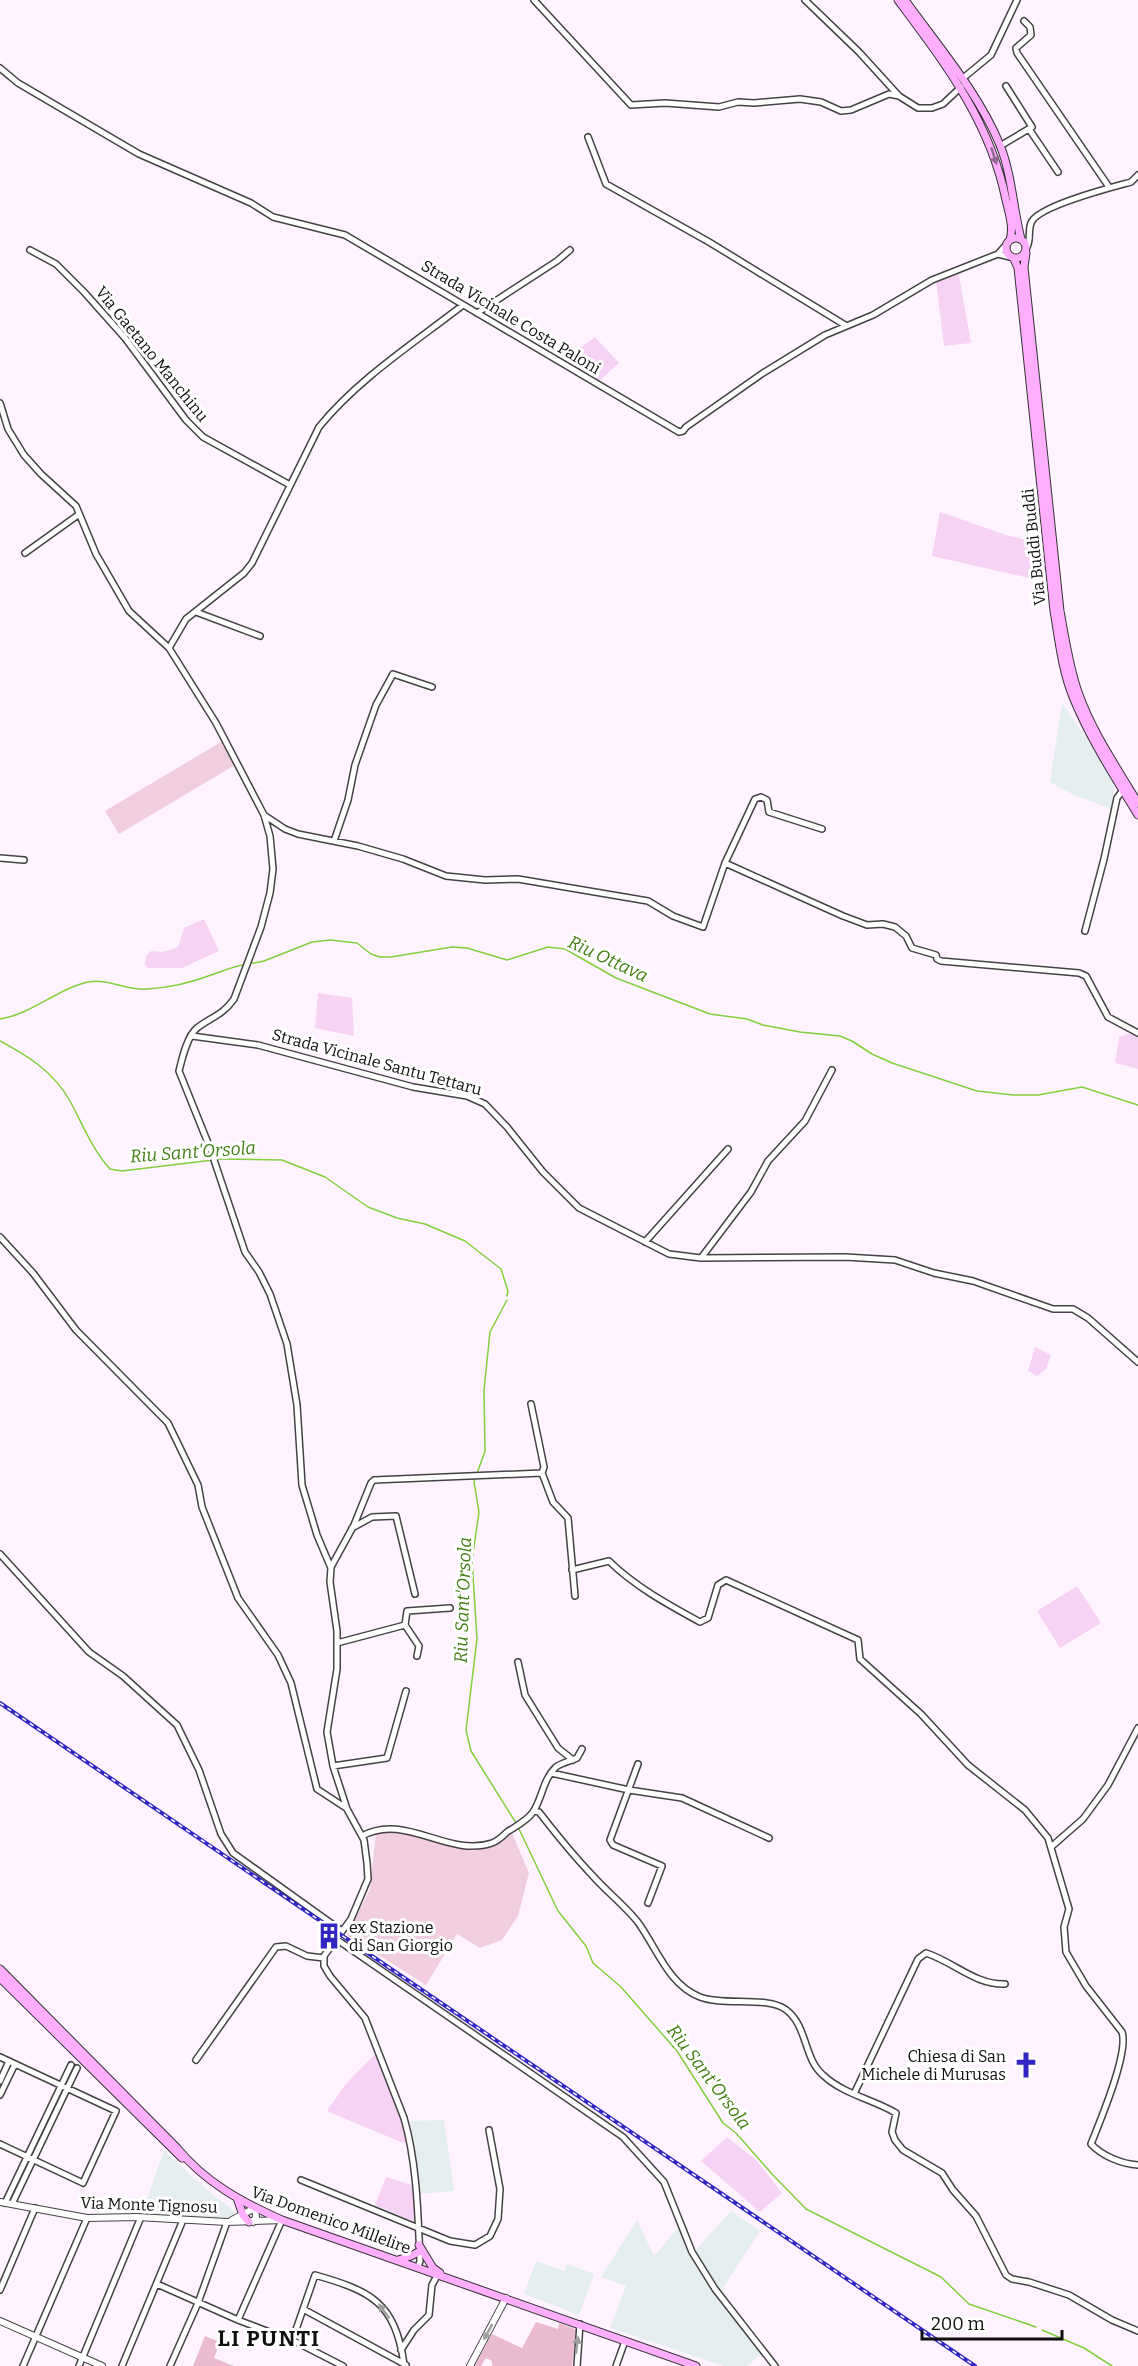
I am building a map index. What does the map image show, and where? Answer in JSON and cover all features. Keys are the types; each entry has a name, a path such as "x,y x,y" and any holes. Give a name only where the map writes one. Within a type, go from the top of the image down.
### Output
{"main road":[{"path":"898,0 962,83 992,150 1003,184 1012,228 1006,251 1012,258 1021,258 1026,250 1021,239 1011,183 1000,146 962,83 905,0"},
{"path":"1008,243 1021,239"},
{"name":"Via Buddi Buddi","path":"1026,250 1024,267 1060,610 1068,657 1078,694 1101,741 1138,803"},
{"name":"Via Buddi Buddi","path":"1012,258 1018,268 1054,611 1062,659 1073,696 1095,744 1138,815"},
{"path":"0,1969 177,2148 189,2163"},
{"path":"0,1978 174,2151 189,2163"},
{"name":"Via Domenico Millelire","path":"189,2163 237,2198 282,2220 696,2366"},
{"path":"237,2198 243,2215 251,2222"},
{"path":"398,2260 411,2256 420,2248 433,2268 441,2275"}],"street":[{"path":"534,0 631,105 665,103 718,107 738,102 754,104 800,99 821,102 841,111 851,110 889,94 899,96"},
{"path":"806,0 859,52 899,96 918,108 943,105 991,55 1017,0"},
{"path":"1024,21 1030,27 1031,35 1018,45 1017,52 1109,187"},
{"name":"Strada Vicinale Costa Paloni","path":"0,68 18,82 139,153 251,204 273,217 345,235 679,432 763,373 825,335 873,315 932,280 998,254 1008,243"},
{"path":"1000,146 1032,127 1006,86"},
{"path":"1029,129 1058,172"},
{"path":"588,137 606,184 828,313 845,326"},
{"path":"1026,250 1031,224 1037,216 1066,201 1131,182 1138,175"},
{"path":"477,313 557,261 570,249"},
{"name":"Via Gaetano Manchinu","path":"30,250 56,264 84,292 125,338 186,420 203,437 290,485"},
{"path":"998,254 1012,258"},
{"path":"169,648 180,627 244,573 252,563 319,427 340,403 463,305"},
{"path":"0,403 8,429 24,455 76,506 96,554 129,610 169,648 216,723 264,815 270,836 273,869 268,902 252,954 234,999 228,1008 209,1022 196,1028 179,1071 210,1148 244,1252 260,1272 270,1293 287,1344 297,1405 302,1485 317,1535 331,1568 337,1668 327,1732 333,1766 347,1809 364,1840 368,1879 351,1918 324,1958 324,1966 354,2002 370,2028 400,2107 408,2133 419,2227 418,2267"},
{"path":"25,552 78,515"},
{"path":"196,612 260,636"},
{"path":"334,842 348,800 355,765 372,715 393,674 432,687"},
{"path":"1085,931 1117,798 1123,790"},
{"path":"264,815 285,829 403,859 446,876 485,880 518,879 648,902 673,916 703,927 725,862 755,799 761,797 767,800 769,812 822,829"},
{"path":"0,858 24,860"},
{"path":"725,862 843,916 867,925 883,924 895,927 906,936 912,948 936,955 941,961 1079,973 1086,976 1108,1017 1138,1033"},
{"name":"Strada Vicinale Santu Tettaru","path":"192,1036 258,1045 413,1088 467,1096 485,1104 507,1127 543,1172 579,1208 669,1254 701,1258 845,1257 895,1260 934,1273 973,1281 1053,1309 1072,1309 1088,1318 1138,1362"},
{"path":"701,1258 751,1191 768,1161 805,1121 832,1070"},
{"path":"645,1242 728,1149"},
{"path":"0,1237 33,1273 76,1330 168,1423 198,1485 202,1507 238,1598 278,1655 291,1683 317,1789 347,1809"},
{"path":"531,1404 544,1467 542,1473"},
{"path":"331,1568 374,1480 542,1473"},
{"path":"542,1473 546,1478 553,1502 568,1518 575,1596"},
{"path":"352,1528 372,1517 396,1516 415,1594"},
{"path":"0,1554 89,1652 123,1676 177,1725 199,1770 221,1834 233,1853 342,1931"},
{"path":"572,1570 609,1561 614,1568 633,1581 700,1622 708,1618 718,1585 726,1580 858,1640 860,1659 921,1714 968,1765 1025,1810 1048,1838 1069,1909 1064,1927 1066,1952 1081,1978 1122,2032 1124,2039 1120,2060 1091,2144 1098,2151 1128,2165 1138,2165"},
{"path":"417,1656 419,1646 405,1625 407,1611 450,1608"},
{"path":"337,1643 405,1625"},
{"path":"518,1662 525,1695 558,1748 573,1760"},
{"path":"333,1766 387,1758 405,1691"},
{"path":"1051,1847 1083,1819 1108,1785 1138,1728"},
{"path":"362,1836 374,1830 395,1828 435,1837 456,1845 478,1847 495,1842 528,1818 534,1811 557,1766 577,1758 582,1749"},
{"path":"638,1764 610,1840 613,1845 663,1866 648,1903"},
{"path":"552,1773 629,1790 682,1798 769,1838"},
{"path":"534,1811 538,1812 591,1874 636,1920 674,1978 700,1998 773,2005 785,2009 799,2023 813,2062 822,2074 838,2087 896,2113 892,2132 895,2140 903,2150 942,2173 953,2190 976,2216 1006,2275 1012,2279 1070,2295 1112,2320 1138,2331"},
{"path":"336,1939 624,2138 664,2182 692,2252 715,2289 776,2366"},
{"path":"196,2060 276,1947 286,1946 307,1956 324,1958"},
{"path":"854,2094 918,1959 926,1953 939,1957 983,1982 1005,1984"},
{"path":"0,2057 116,2111 83,2182 0,2142"},
{"path":"0,2081 12,2063"},
{"path":"0,2095 12,2063"},
{"path":"12,2204 31,2157 74,2066"},
{"path":"301,2180 450,2241 475,2244 490,2236 498,2219 500,2189 489,2130"},
{"path":"2,2202 31,2157"},
{"name":"Via Monte Tignosu","path":"2,2202 87,2218 141,2217 227,2222 282,2220"},
{"path":"0,2290 35,2208"},
{"path":"251,2222 256,2217 255,2208"},
{"name":"Via Monte Tignosu","path":"227,2222 255,2208"},
{"path":"79,2366 141,2217"},
{"path":"23,2366 87,2218"},
{"path":"122,2366 183,2220"},
{"path":"238,2320 282,2220"},
{"path":"170,2366 198,2303 227,2222"},
{"path":"292,2341 315,2275 372,2296 388,2314 406,2365"},
{"path":"401,2350 414,2330 429,2315 432,2284 441,2275"},
{"path":"157,2284 292,2341 341,2366"},
{"path":"470,2366 506,2298"},
{"path":"303,2309 406,2365"},
{"path":"0,2321 102,2366"},
{"path":"577,2366 580,2324"},
{"path":"616,2366 625,2341"}],"shaded area":[{"path":"958,270 971,343 944,346 936,280"},
{"path":"595,337 619,363 597,383 562,361"},
{"path":"940,512 1006,535 1047,545 1047,582 932,556"},
{"path":"1062,703 1115,781 1111,809 1072,794 1050,782"},
{"path":"221,742 235,765 119,834 105,811"},
{"path":"204,919 219,951 182,968 148,968 145,965 146,956 151,951 163,952 178,947 184,928"},
{"path":"318,993 352,998 354,1036 315,1028"},
{"path":"1131,1033 1138,1035 1138,1069 1115,1063 1119,1037"},
{"path":"1035,1347 1051,1355 1046,1369 1037,1376 1028,1371"},
{"path":"1077,1586 1101,1623 1060,1648 1037,1611"},
{"path":"383,1830 434,1837 473,1851 512,1833 529,1873 518,1916 502,1940 480,1948 457,1934 426,1985 347,1935 370,1889 376,1832"},
{"path":"378,2051 408,2140 403,2143 327,2111 345,2085"},
{"path":"444,2120 454,2191 418,2194 408,2121"},
{"path":"727,2137 756,2160 782,2193 760,2212 701,2161"},
{"path":"164,2150 214,2196 235,2211 232,2220 142,2214"},
{"path":"386,2177 412,2185 418,2213 417,2223 375,2205"},
{"path":"731,2211 760,2231 719,2294 763,2353 747,2366 724,2366 610,2328 626,2286 601,2277 637,2220 654,2256 679,2227 692,2254"},
{"path":"536,2261 564,2271 567,2264 594,2274 579,2315 524,2294"},
{"path":"536,2322 558,2329 559,2323 577,2330 572,2366 492,2366 492,2361 486,2358 481,2366 475,2366 492,2334 522,2348"},
{"path":"205,2336 220,2342 214,2358 234,2366 193,2366"}],"waterway":[{"name":"Riu Ottava","path":"249,964 264,961 312,942 330,940 357,943 371,954 380,957 452,947 467,948 507,960 548,947 565,949 616,978 710,1014 747,1019 763,1025 800,1032 840,1036 892,1063 977,1091 1038,1095 1082,1087 1138,1105"},
{"name":"Riu Ottava","path":"0,1019 23,1012 66,990 88,982 103,982 140,989 155,988 189,982 244,965"},
{"name":"Riu Sant'Orsola","path":"0,1041 48,1073 64,1091 93,1145 110,1169 122,1171 213,1160"},
{"name":"Riu Sant'Orsola","path":"217,1159 282,1160 325,1177 368,1207 397,1218 425,1224 465,1241 501,1269 508,1291 507,1296"},
{"name":"Riu Sant'Orsola","path":"507,1300 490,1332 484,1390 485,1451 474,1482 479,1512 472,1560 477,1639 466,1730 471,1751 516,1823"},
{"name":"Riu Sant'Orsola","path":"519,1829 558,1911 586,1946 593,1963 621,1987 677,2051 723,2123 736,2133 806,2209 941,2277 969,2304 1036,2327"},
{"name":"Riu Sant'Orsola","path":"1042,2330 1084,2348 1112,2366"}],"railway":[{"path":"0,1703 975,2366"}],"place":[{"name":"ex Stazione di San Giorgio","path":"329,1936"},
{"name":"Chiesa di San Michele di Murusas","path":"1026,2065"}],"district":[{"name":"LI PUNTI","path":"269,2338"}]}
